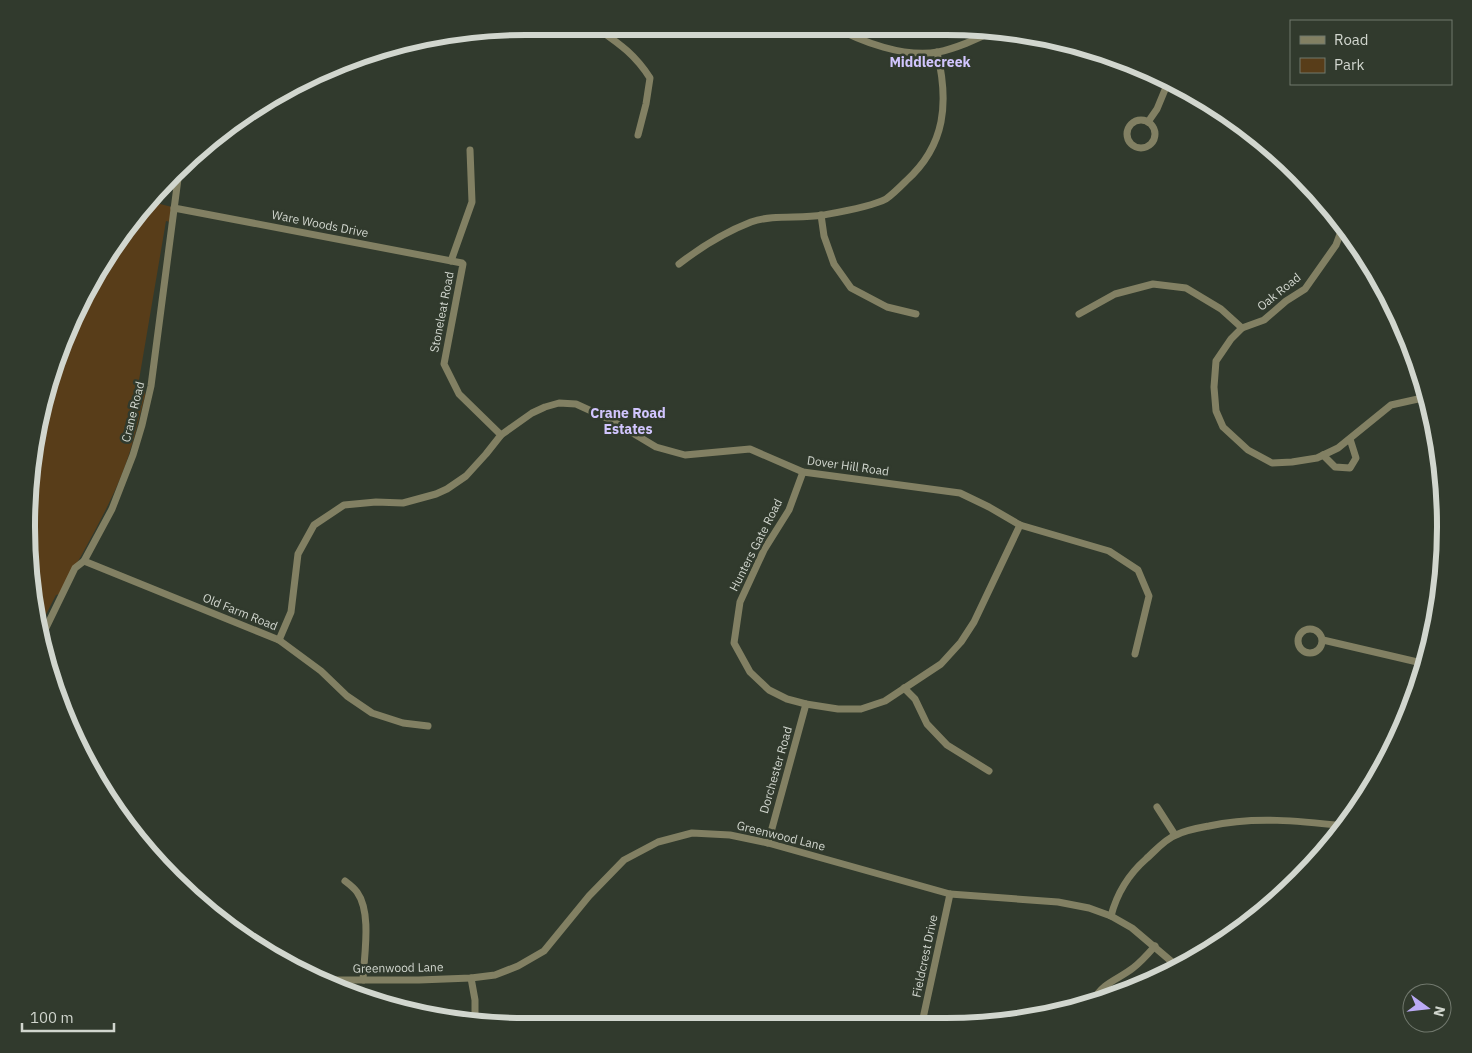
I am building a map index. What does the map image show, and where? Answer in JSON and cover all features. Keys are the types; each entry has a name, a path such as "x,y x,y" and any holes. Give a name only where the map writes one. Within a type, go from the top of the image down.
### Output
{"street":[{"path":"607,35 639,61 650,78 638,135"},
{"path":"850,35 878,46 910,52 937,52 979,36"},
{"path":"679,264 702,246 752,222 776,217 821,215 845,211 886,199 916,173 939,133 943,117 942,70 937,52"},
{"path":"1148,122 1157,109 1166,88"},
{"path":"1144,120 1148,122 1155,131 1154,140 1147,147 1133,145 1128,138 1128,128 1135,121 1144,120"},
{"path":"451,261 472,202 470,150"},
{"name":"Crane Road","path":"46,628 74,568 84,560 112,509 133,455 142,425 152,386 178,180"},
{"name":"Ware Woods Drive","path":"174,208 462,263"},
{"path":"821,215 824,236 834,264 851,288 887,307 916,314"},
{"name":"Oak Road","path":"1340,234 1336,246 1304,289 1286,301 1264,320 1242,328 1231,339 1216,361 1214,387 1216,411 1223,427 1248,450 1272,463 1292,462 1317,458 1338,448 1391,405 1420,399"},
{"name":"Stoneleat Road","path":"462,263 444,364 459,394 501,435"},
{"path":"1079,314 1115,294 1153,284 1186,288 1221,309 1242,328"},
{"name":"Dover Hill Road","path":"279,640 291,612 298,554 314,525 344,505 376,502 403,503 448,489 466,476 501,435 532,413 559,403 576,404 611,420 656,447 685,454 750,449 803,472 960,493 989,507 1020,526 1109,551 1138,570 1149,596 1135,654"},
{"path":"1323,455 1335,467 1350,468 1356,458 1350,439"},
{"name":"Hunters Gate Road","path":"803,472 788,510 764,550 740,602 734,644 750,672 769,690 806,704 838,709 861,709 884,701 941,664 961,642 974,622 1020,526"},
{"name":"Old Farm Road","path":"84,560 279,640 321,671 347,696 372,713 404,723 428,726"},
{"path":"1322,640 1418,662"},
{"path":"904,688 914,699 927,724 947,745 989,771"},
{"name":"Dorchester Road","path":"768,842 806,704"},
{"path":"1157,807 1175,835"},
{"path":"1111,916 1123,886 1136,868 1175,835 1194,829 1244,820 1336,825"},
{"name":"Greenwood Lane","path":"336,980 471,978 495,975 518,966 544,951 589,896 624,860 658,842 692,833 730,835 768,842 950,894 1058,902 1089,908 1111,916 1132,928 1172,962"},
{"path":"346,881 356,891 364,904 366,924 363,980"},
{"name":"Fieldcrest Drive","path":"923,1018 950,894"},
{"path":"1099,993 1104,986 1131,970 1143,960 1155,946"},
{"path":"471,978 475,1000 474,1015"}],"green space":[{"path":"156,203 172,207 170,222 166,221 138,386 145,390 145,396 135,435 115,490 60,594 56,595 44,619 36,559 36,494 44,431 52,399 72,338 101,281 118,253"}],"district":[{"name":"Middlecreek","path":"930,62"},
{"name":"Crane Road Estates","path":"628,422"}]}
